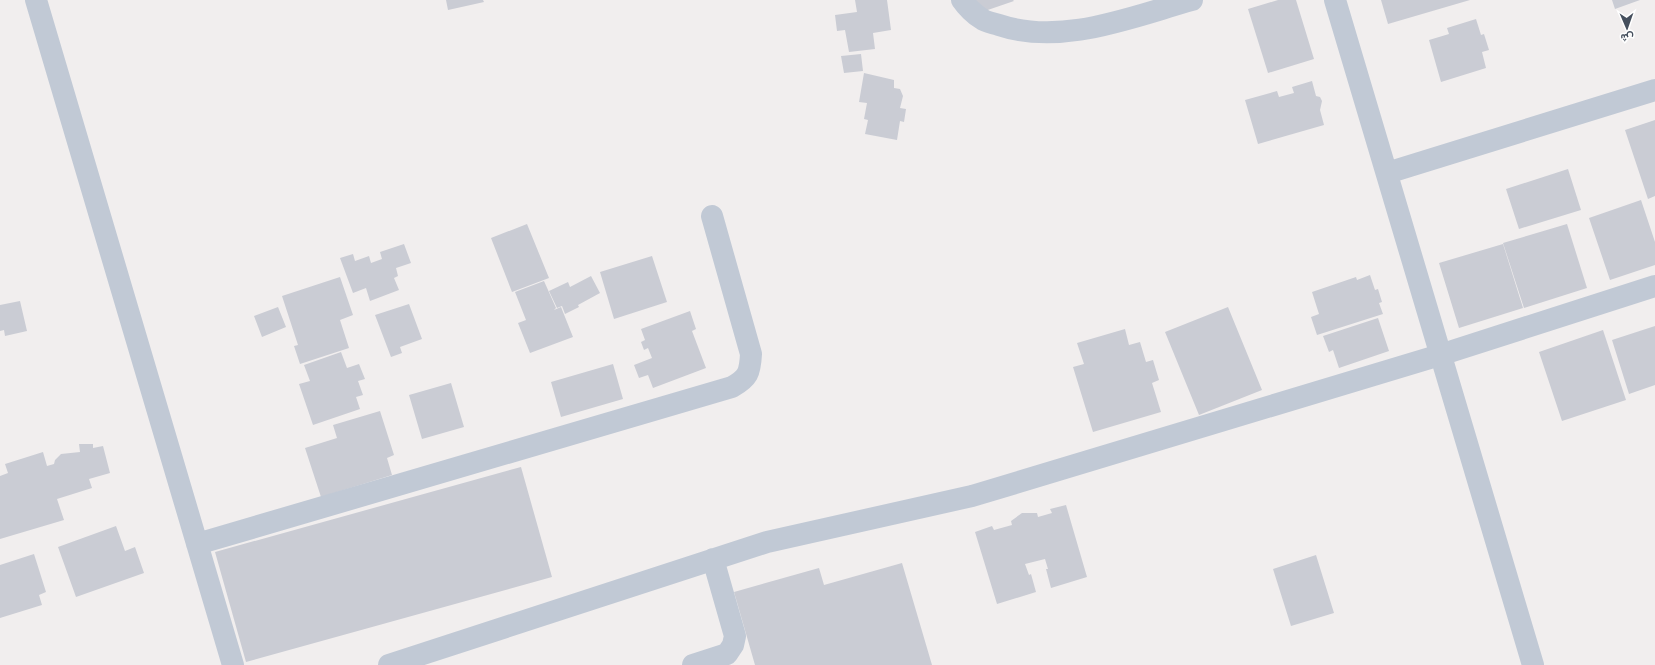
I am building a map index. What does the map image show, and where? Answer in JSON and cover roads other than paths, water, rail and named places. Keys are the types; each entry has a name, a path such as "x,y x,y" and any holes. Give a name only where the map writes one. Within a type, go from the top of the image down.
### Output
{"street":[{"path":"36,0 233,665"},
{"path":"962,0 982,19 1013,29 1041,32 1071,31 1092,27 1192,0"},
{"path":"1335,0 1533,665"},
{"path":"1387,173 1655,90"},
{"path":"197,544 732,387 744,380 750,368 751,354 712,216"},
{"path":"389,665 767,542 972,496 1440,355 1655,286"},
{"path":"693,665 727,654 733,645 735,636 713,559"}]}
